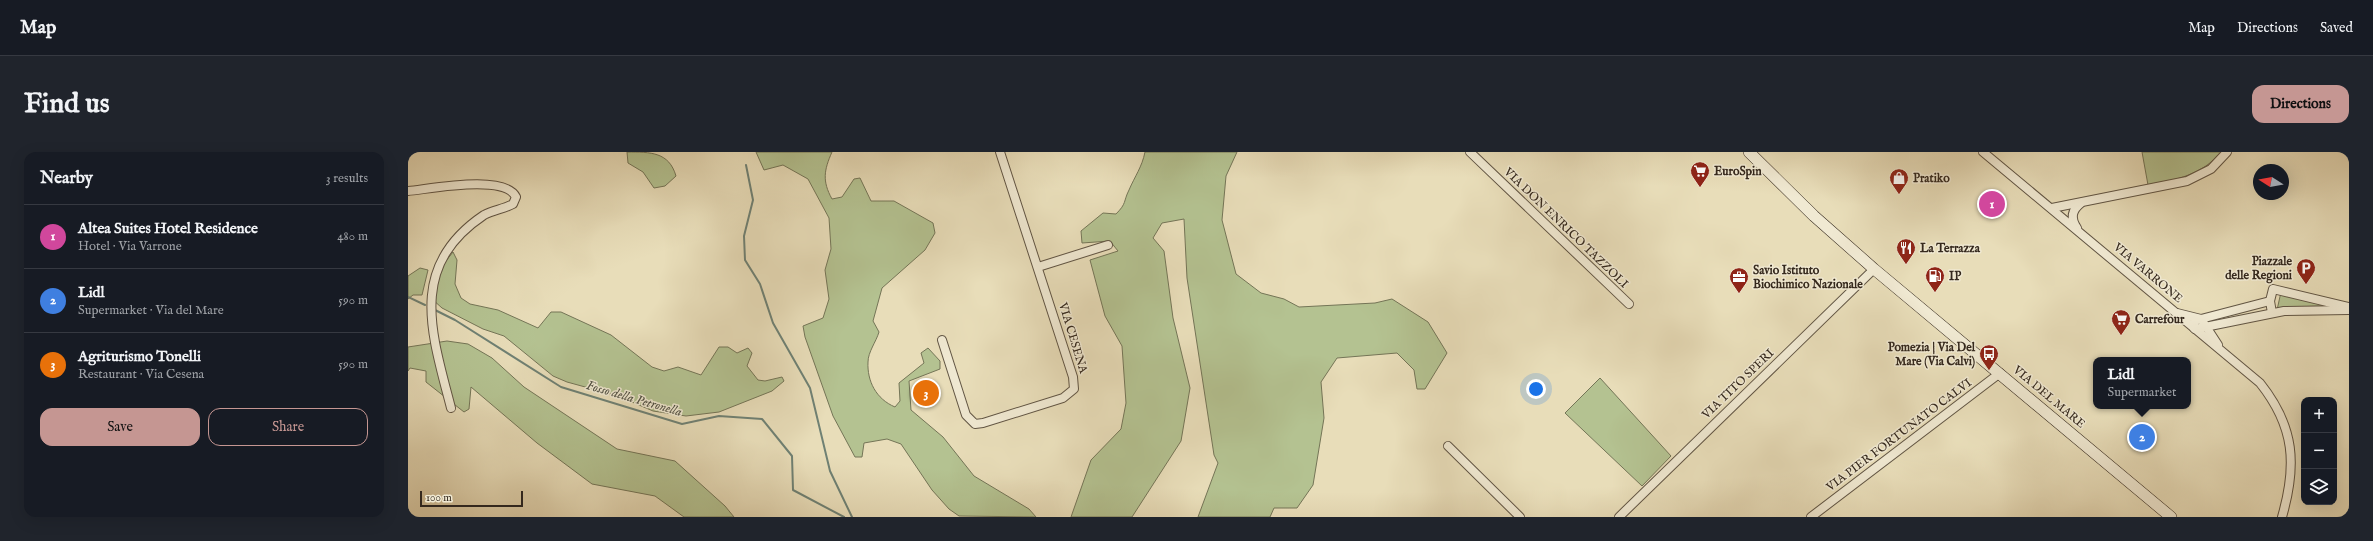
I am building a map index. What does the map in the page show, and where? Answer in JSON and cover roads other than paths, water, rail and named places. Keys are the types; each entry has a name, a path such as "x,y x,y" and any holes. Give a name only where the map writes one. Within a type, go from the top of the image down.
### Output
{"main road":[{"name":"VIA DEL MARE","path":"1749,152 1816,218 1874,269 2171,517"}],"street":[{"name":"VIA CESENA","path":"942,340 965,412 973,423 984,423 1070,394 1074,387 1073,377 1000,152"},
{"name":"VIA DON ENRICO TAZZOLI","path":"1470,152 1628,304"},
{"name":"VIA VARRONE","path":"1983,152 2079,230 2260,383 2275,403 2286,426 2292,465 2289,490 2282,517"},
{"path":"2052,208 2187,181 2211,169 2227,152"},
{"path":"408,191 487,184 506,189 516,197 513,204 492,211 479,219 452,242 438,259 430,282 429,309 432,334 451,408"},
{"path":"2079,230 2073,221 2073,215 2075,209 2081,203"},
{"path":"1038,267 1108,245"},
{"name":"VIA TITO SPERI","path":"1620,517 1874,269"},
{"path":"2272,313 2270,301 2273,289 2332,307 2349,309"},
{"path":"2270,301 2201,319 2196,321 2195,329 2272,313 2332,307"},
{"path":"2175,312 2201,319 2208,327 2221,350"},
{"path":"2216,340 2216,331 2221,324"},
{"name":"VIA PIER FORTUNATO CALVI","path":"1811,517 2000,373"},
{"path":"1448,446 1520,517"}],"waterway":[{"path":"746,165 753,200 744,236 745,260 760,284 773,323 810,388 830,471 852,517"},
{"name":"Fosso della Petronella","path":"408,297 425,305"},
{"name":"Fosso della Petronella","path":"435,310 455,320 561,387 682,424 719,416 762,419 792,456 793,490 844,517"}],"place":[{"name":"EuroSpin","path":"1700,188"},
{"name":"Pratiko","path":"1899,195"},
{"name":"Altea Suites Hotel Residence","path":"1992,204"},
{"name":"La Terrazza","path":"1906,265"},
{"name":"Piazzale delle Regioni","path":"2306,285"},
{"name":"IP","path":"1935,293"},
{"name":"Savio Istituto Biochimico Nazionale","path":"1739,294"},
{"name":"Carrefour","path":"2121,336"},
{"name":"Pomezia | Via Del Mare (Via Calvi)","path":"1989,371"},
{"name":"Agriturismo Tonelli","path":"926,393"},
{"name":"Lidl","path":"2142,437"}]}
